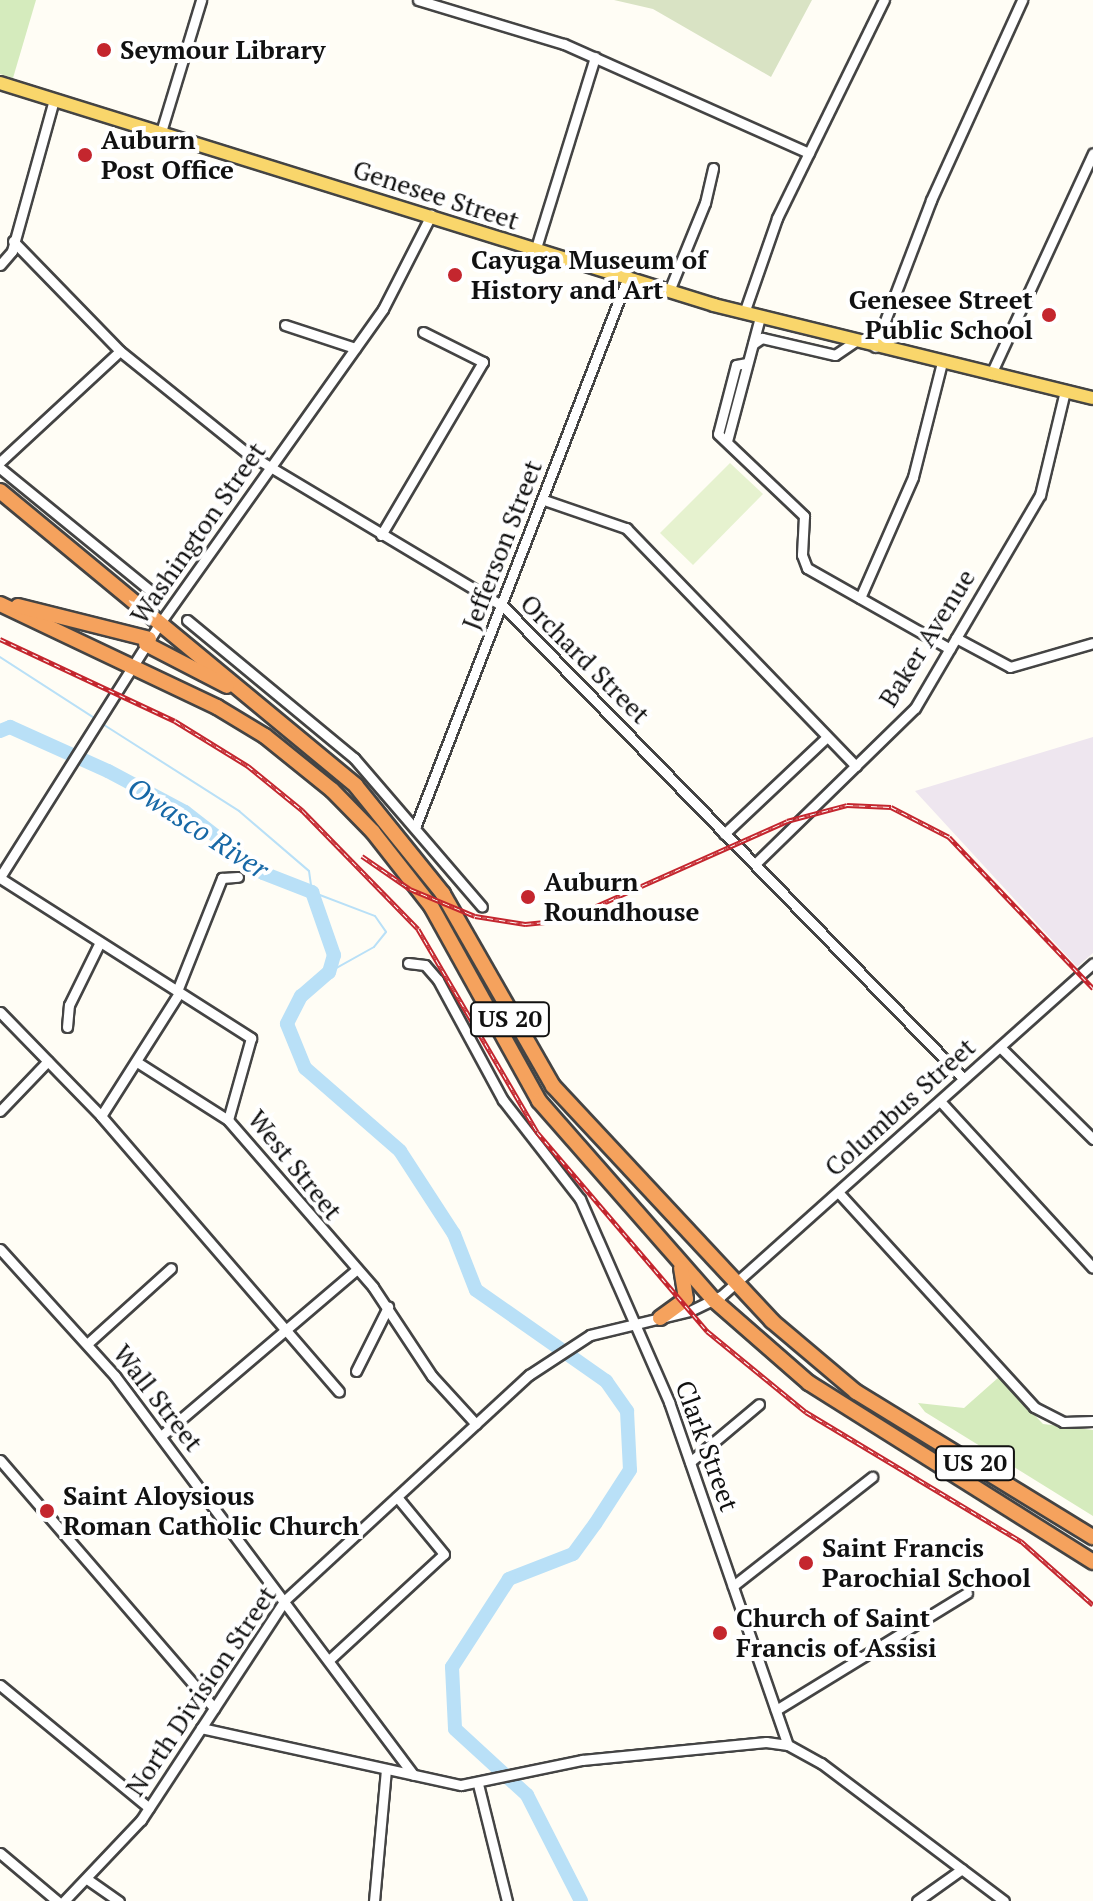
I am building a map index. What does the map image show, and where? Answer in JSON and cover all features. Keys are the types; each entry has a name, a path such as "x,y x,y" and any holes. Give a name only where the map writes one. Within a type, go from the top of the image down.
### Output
{"highway":[{"name":"US 20","path":"0,491 337,768 407,843 450,906 510,1018 553,1086 736,1284 816,1361 856,1392 1093,1537"},
{"name":"US 20","path":"1,604 132,666 265,736 366,824 431,906 539,1101 715,1301 809,1383 1093,1562"},
{"path":"1,604 148,641 246,693"},
{"path":"660,1318 683,1303 688,1292 673,1254"}],"main road":[{"name":"Genesee Street","path":"0,83 431,215 535,251 744,313 1093,398"}],"street":[{"path":"161,132 201,0"},
{"path":"418,0 595,57 809,153"},
{"path":"744,313 769,237 884,0"},
{"path":"875,347 931,200 1022,0"},
{"path":"535,251 595,57"},
{"path":"0,265 13,241 54,100"},
{"path":"991,374 1093,153"},
{"path":"669,291 705,203 713,168"},
{"name":"Washington Street","path":"0,878 160,623 383,309 431,215"},
{"name":"Orchard Street","path":"13,241 120,351 269,470 503,606 964,1079"},
{"name":"Jefferson Street","path":"416,825 627,279"},
{"path":"760,317 727,441 804,516 802,555 807,568 950,649"},
{"path":"285,325 355,348"},
{"path":"381,535 483,362 423,332"},
{"path":"753,344 762,338 835,355 854,342"},
{"path":"120,351 0,465 158,597"},
{"path":"860,598 913,477 942,362"},
{"name":"Baker Avenue","path":"755,864 910,714 1040,495 1065,391"},
{"path":"544,500 626,528 856,766"},
{"path":"187,620 354,758 416,825 482,907"},
{"path":"956,638 1010,667 1093,643"},
{"path":"724,834 827,737"},
{"path":"101,1116 178,992 222,878 238,877"},
{"name":"West Street","path":"0,878 251,1038 228,1120 357,1269 388,1307 432,1376 476,1424"},
{"path":"67,1027 69,1005 100,942"},
{"name":"Clark Street","path":"408,963 430,970 503,1100 577,1192 636,1323 690,1462 788,1745"},
{"name":"Columbus Street","path":"736,1284 1093,963"},
{"path":"0,1012 101,1116 339,1392"},
{"path":"1000,1047 1093,1139"},
{"path":"0,1111 48,1061"},
{"path":"137,1062 228,1120"},
{"path":"940,1101 1093,1268"},
{"path":"838,1192 1042,1415 1071,1423 1093,1421"},
{"name":"Wall Street","path":"0,1249 87,1344 161,1436 413,1775"},
{"path":"87,1344 171,1268"},
{"path":"161,1436 357,1269"},
{"name":"North Division Street","path":"64,1901 149,1808 285,1600 529,1375 563,1348 601,1330 660,1318 715,1301 736,1284"},
{"path":"356,1371 388,1307"},
{"path":"690,1462 759,1404"},
{"path":"0,1460 214,1708"},
{"path":"733,1586 872,1477"},
{"path":"329,1660 444,1554 397,1497"},
{"path":"776,1710 967,1593"},
{"path":"0,1685 149,1808"},
{"path":"201,1728 386,1775 482,1783 582,1760 766,1742 788,1745 821,1763 1004,1901"},
{"path":"374,1901 386,1775"},
{"path":"482,1783 507,1901"},
{"path":"0,1853 57,1901"},
{"path":"917,1901 962,1869"},
{"path":"87,1879 119,1901"}],"shaded area":[{"path":"1093,737 1093,953 1077,967 915,791"}],"green space":[{"path":"0,0 36,0 13,78 0,74"},
{"path":"614,0 812,0 771,77 653,9"},
{"path":"730,463 763,494 693,565 660,533"},
{"path":"999,1377 1043,1424 1093,1430 1093,1516 925,1412 918,1403 964,1408"}],"waterway":[{"path":"0,657 96,719"},
{"path":"101,723 239,811 309,871 312,892 375,916 386,932 374,947 329,972"},
{"name":"Owasco River","path":"0,731 10,727 108,771 185,812 263,873 312,892 334,955 329,972 301,996 287,1024 305,1068 400,1151 454,1234 476,1290 606,1381 627,1411 630,1470 595,1524 573,1554 509,1579 452,1667 455,1729 527,1795 581,1901"}],"railway":[{"path":"0,639 175,721 248,766 302,810 418,929 537,1132 707,1331 806,1412 1021,1541 1093,1605"},
{"path":"362,856 410,889 475,916 525,924 565,920 787,821 847,805 891,807 949,837 1093,988"}],"place":[{"name":"Seymour Library","path":"104,50"},
{"name":"Auburn Post Office","path":"85,155"},
{"name":"Cayuga Museum of History and Art","path":"455,275"},
{"name":"Genesee Street Public School","path":"1049,315"},
{"name":"Auburn Roundhouse","path":"528,897"},
{"name":"Saint Aloysious Roman Catholic Church","path":"47,1511"},
{"name":"Saint Francis Parochial School","path":"806,1563"},
{"name":"Church of Saint Francis of Assisi","path":"720,1633"}]}
